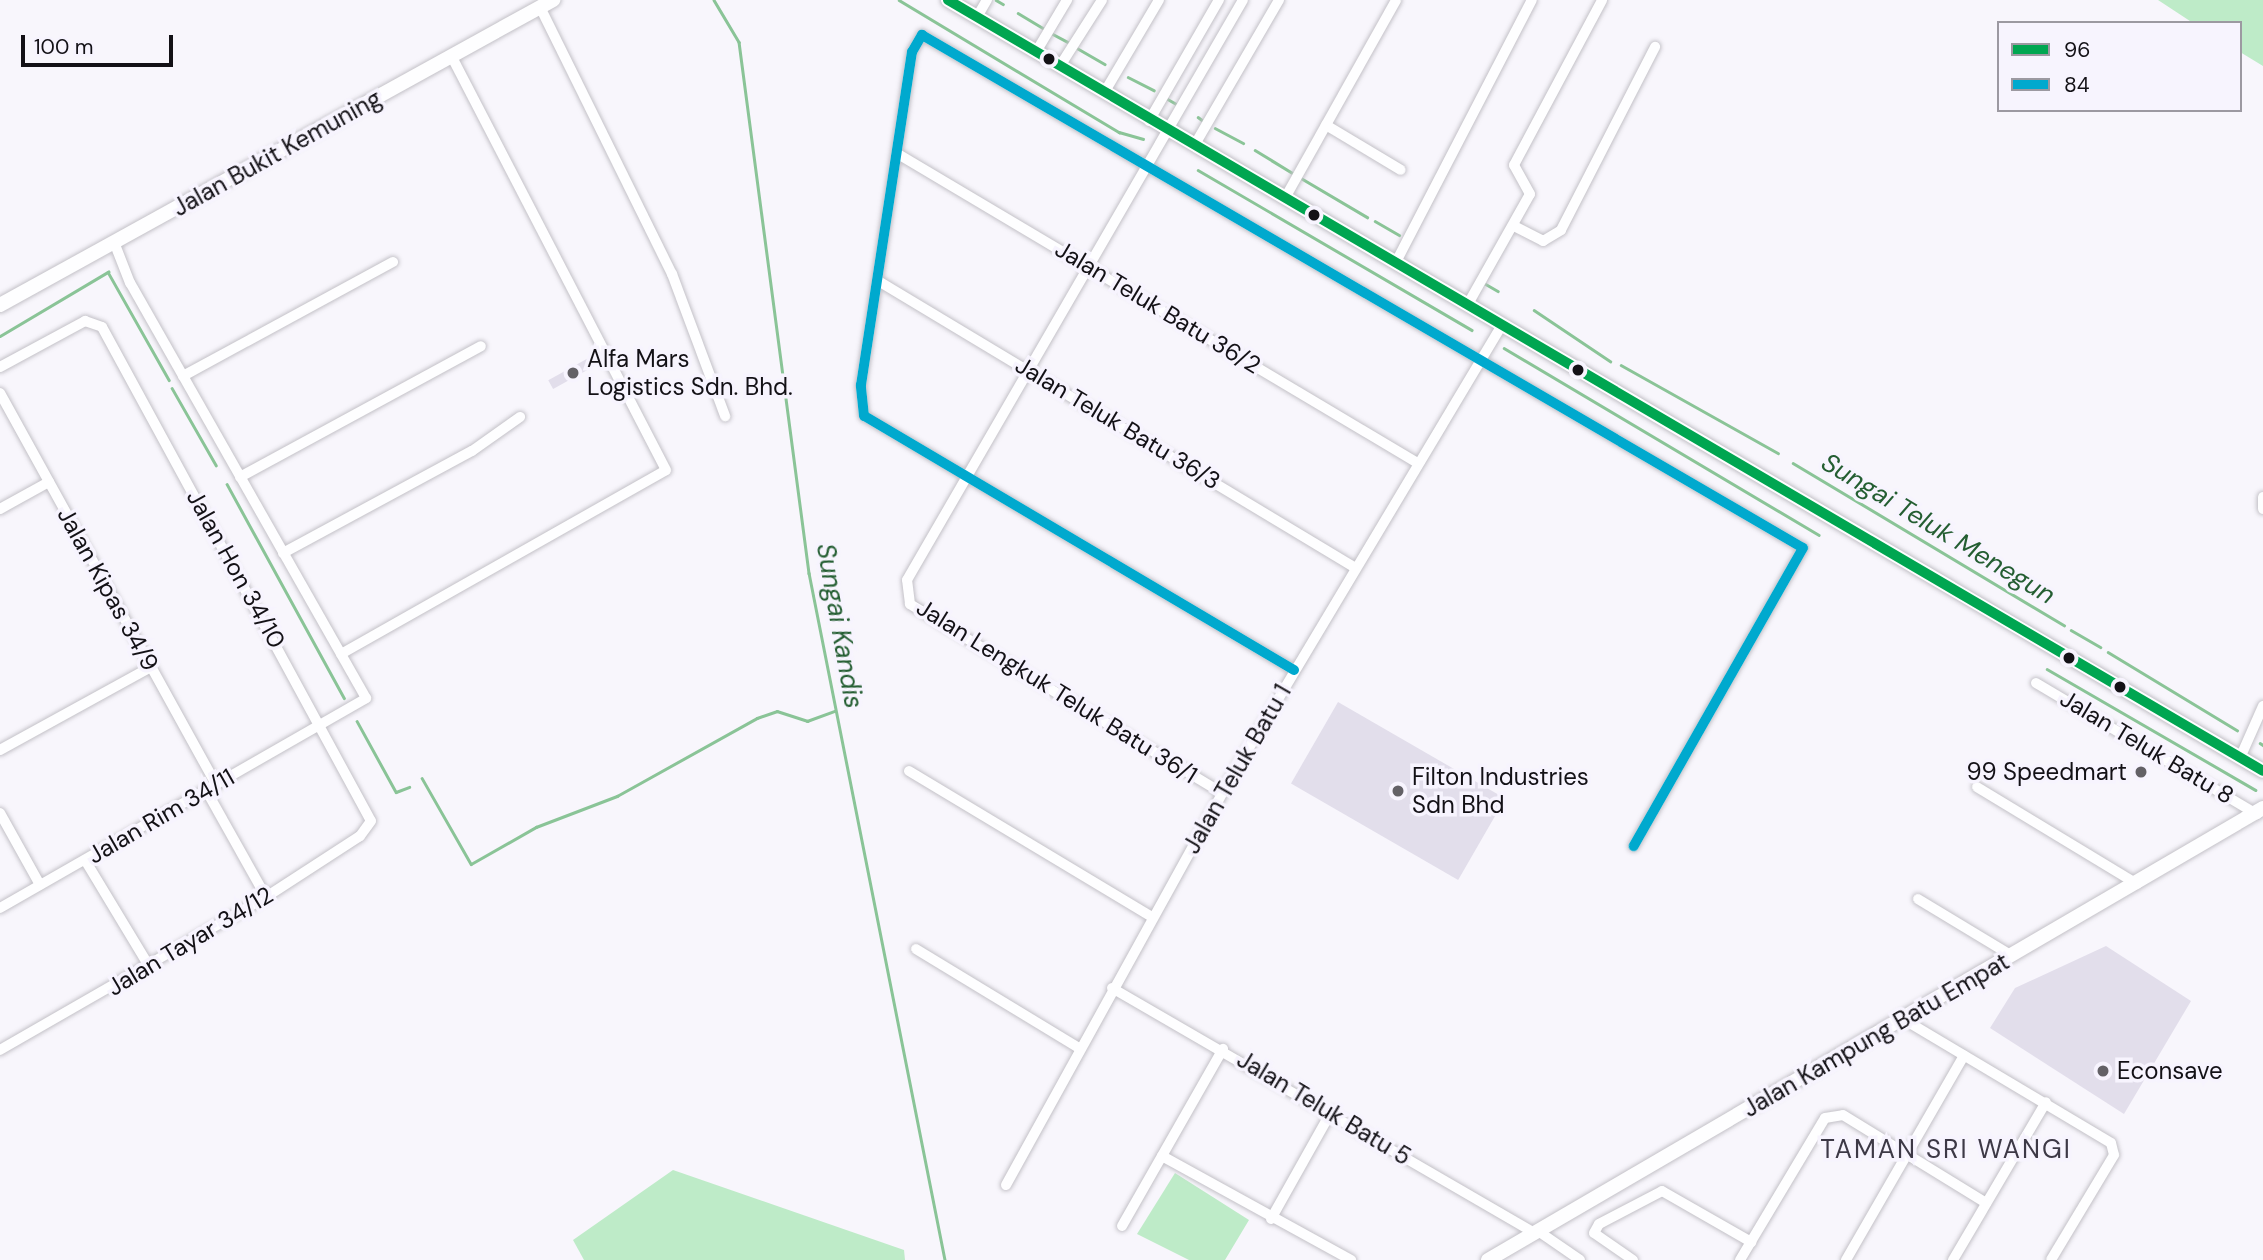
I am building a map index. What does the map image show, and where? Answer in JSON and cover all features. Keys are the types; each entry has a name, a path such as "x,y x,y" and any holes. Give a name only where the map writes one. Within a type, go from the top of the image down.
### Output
{"main road":[{"name":"Jalan Bukit Kemuning","path":"0,305 553,0"},
{"path":"948,0 1149,121 1396,261 2263,771"},
{"name":"Jalan Kampung Batu Empat","path":"1488,1260 2260,811"}],"street":[{"path":"977,17 987,0"},
{"path":"1036,51 1067,0"},
{"path":"1060,66 1102,0"},
{"path":"1104,93 1159,0"},
{"path":"1149,121 1219,0"},
{"path":"968,475 1243,0"},
{"path":"1194,146 1279,0"},
{"path":"1285,198 1396,0"},
{"path":"1396,261 1532,0"},
{"path":"1468,304 1530,194 1514,165 1602,0"},
{"path":"540,7 671,274 725,416"},
{"path":"1294,670 864,416 862,385 880,282 912,52 922,35 1803,548 1634,846"},
{"path":"1514,226 1542,241 1561,230 1655,47"},
{"path":"114,242 183,376 341,654 666,470 451,56"},
{"path":"1326,125 1401,170"},
{"name":"Jalan Teluk Batu 36/2","path":"898,154 1416,462"},
{"path":"183,376 393,262"},
{"name":"Jalan Teluk Batu 36/3","path":"880,282 1030,369 1354,567"},
{"name":"Jalan Hon 34/10","path":"0,367 94,321 322,724 370,821"},
{"name":"Jalan Teluk Batu 1","path":"1006,1185 1112,988 1222,793 1416,462 1502,325"},
{"path":"240,477 481,346"},
{"name":"Jalan Kipas 34/9","path":"0,393 216,785"},
{"path":"283,553 472,450 520,417"},
{"name":"Jalan Lengkuk Teluk Batu 36/1","path":"968,475 907,580 910,604 1222,793"},
{"path":"0,509 49,482"},
{"path":"2263,497 2263,509"},
{"name":"Jalan Rim 34/11","path":"0,908 366,698 341,654"},
{"path":"0,750 151,667"},
{"name":"Jalan Teluk Batu 8","path":"2036,683 2260,811"},
{"path":"2240,758 2263,706"},
{"path":"909,771 1152,917"},
{"path":"1977,787 2137,884"},
{"path":"206,790 266,897"},
{"path":"0,813 40,885"},
{"name":"Jalan Tayar 34/12","path":"0,1050 266,897 360,836 370,821"},
{"path":"85,860 149,966"},
{"path":"1918,899 2012,956"},
{"path":"916,949 1079,1048"},
{"name":"Jalan Teluk Batu 5","path":"1112,988 1223,1049 1580,1260"},
{"path":"1903,1019 2111,1143 2114,1155 2051,1260"},
{"path":"1122,1226 1223,1049"},
{"path":"1846,1260 1964,1056"},
{"path":"1953,1260 2046,1102"},
{"path":"1271,1219 1331,1112"},
{"path":"1740,1260 1825,1118 1843,1115 1986,1203"},
{"path":"1162,1156 1271,1219 1351,1260"},
{"path":"1633,1260 1596,1240 1599,1224 1662,1191 1751,1242"}],"green space":[{"path":"2158,0 2263,0 2263,66 2242,53 2242,21 2190,21"},
{"path":"673,1170 904,1250 905,1260 584,1260 573,1240"},
{"path":"1175,1173 1249,1220 1225,1260 1189,1260 1137,1234"}],"building":[{"name":"Alfa Mars Logistics Sdn. Bhd.","path":"592,356 597,365 553,389 548,380"},
{"name":"Filton Industries Sdn Bhd","path":"1338,702 1505,798 1458,880 1291,783"},
{"name":"Econsave","path":"2106,946 2191,1001 2124,1114 1990,1028 2015,988"}],"waterway":[{"name":"Sungai Kandis","path":"714,0 739,42 809,573 945,1260"},
{"path":"899,0 1119,132 1143,139"},
{"name":"Sungai Teluk Menegun","path":"996,0 1003,4"},
{"name":"Sungai Teluk Menegun","path":"1018,13 1045,29"},
{"name":"Sungai Teluk Menegun","path":"1051,33 1070,43"},
{"name":"Sungai Teluk Menegun","path":"1077,48 1105,64"},
{"name":"Sungai Teluk Menegun","path":"1128,77 1154,90"},
{"name":"Sungai Teluk Menegun","path":"1166,98 1178,105"},
{"name":"Sungai Teluk Menegun","path":"1198,117 1202,120"},
{"name":"Sungai Teluk Menegun","path":"1215,128 1243,143"},
{"name":"Sungai Teluk Menegun","path":"1255,150 1294,174"},
{"path":"1198,170 1472,330"},
{"name":"Sungai Teluk Menegun","path":"1301,178 1367,217"},
{"name":"Sungai Teluk Menegun","path":"1375,221 1399,235"},
{"path":"0,336 108,272 169,380"},
{"name":"Sungai Teluk Menegun","path":"1484,283 1498,291"},
{"name":"Sungai Teluk Menegun","path":"1534,310 1610,361"},
{"path":"1504,348 1819,535"},
{"name":"Sungai Teluk Menegun","path":"1621,365 1778,453"},
{"path":"172,388 216,465"},
{"name":"Sungai Teluk Menegun","path":"1793,463 2064,625"},
{"path":"227,484 344,698"},
{"name":"Sungai Teluk Menegun","path":"2071,630 2100,647"},
{"name":"Sungai Teluk Menegun","path":"2108,652 2237,730"},
{"path":"2047,669 2256,790"},
{"path":"422,778 471,864 536,827 617,796 757,718 777,711 807,721 834,711"},
{"path":"357,721 396,792 409,787"}],"transit line":[{"name":"96","path":"948,0 2263,771"},
{"name":"84","path":"1294,670 864,416 861,385 912,52 922,35 1803,548 1634,846"}],"place":[{"name":"Alfa Mars Logistics Sdn. Bhd.","path":"573,373"},
{"name":"99 Speedmart","path":"2141,772"},
{"name":"Filton Industries Sdn Bhd","path":"1398,791"},
{"name":"Econsave","path":"2103,1071"}],"district":[{"name":"TAMAN SRI WANGI","path":"1946,1150"}]}
